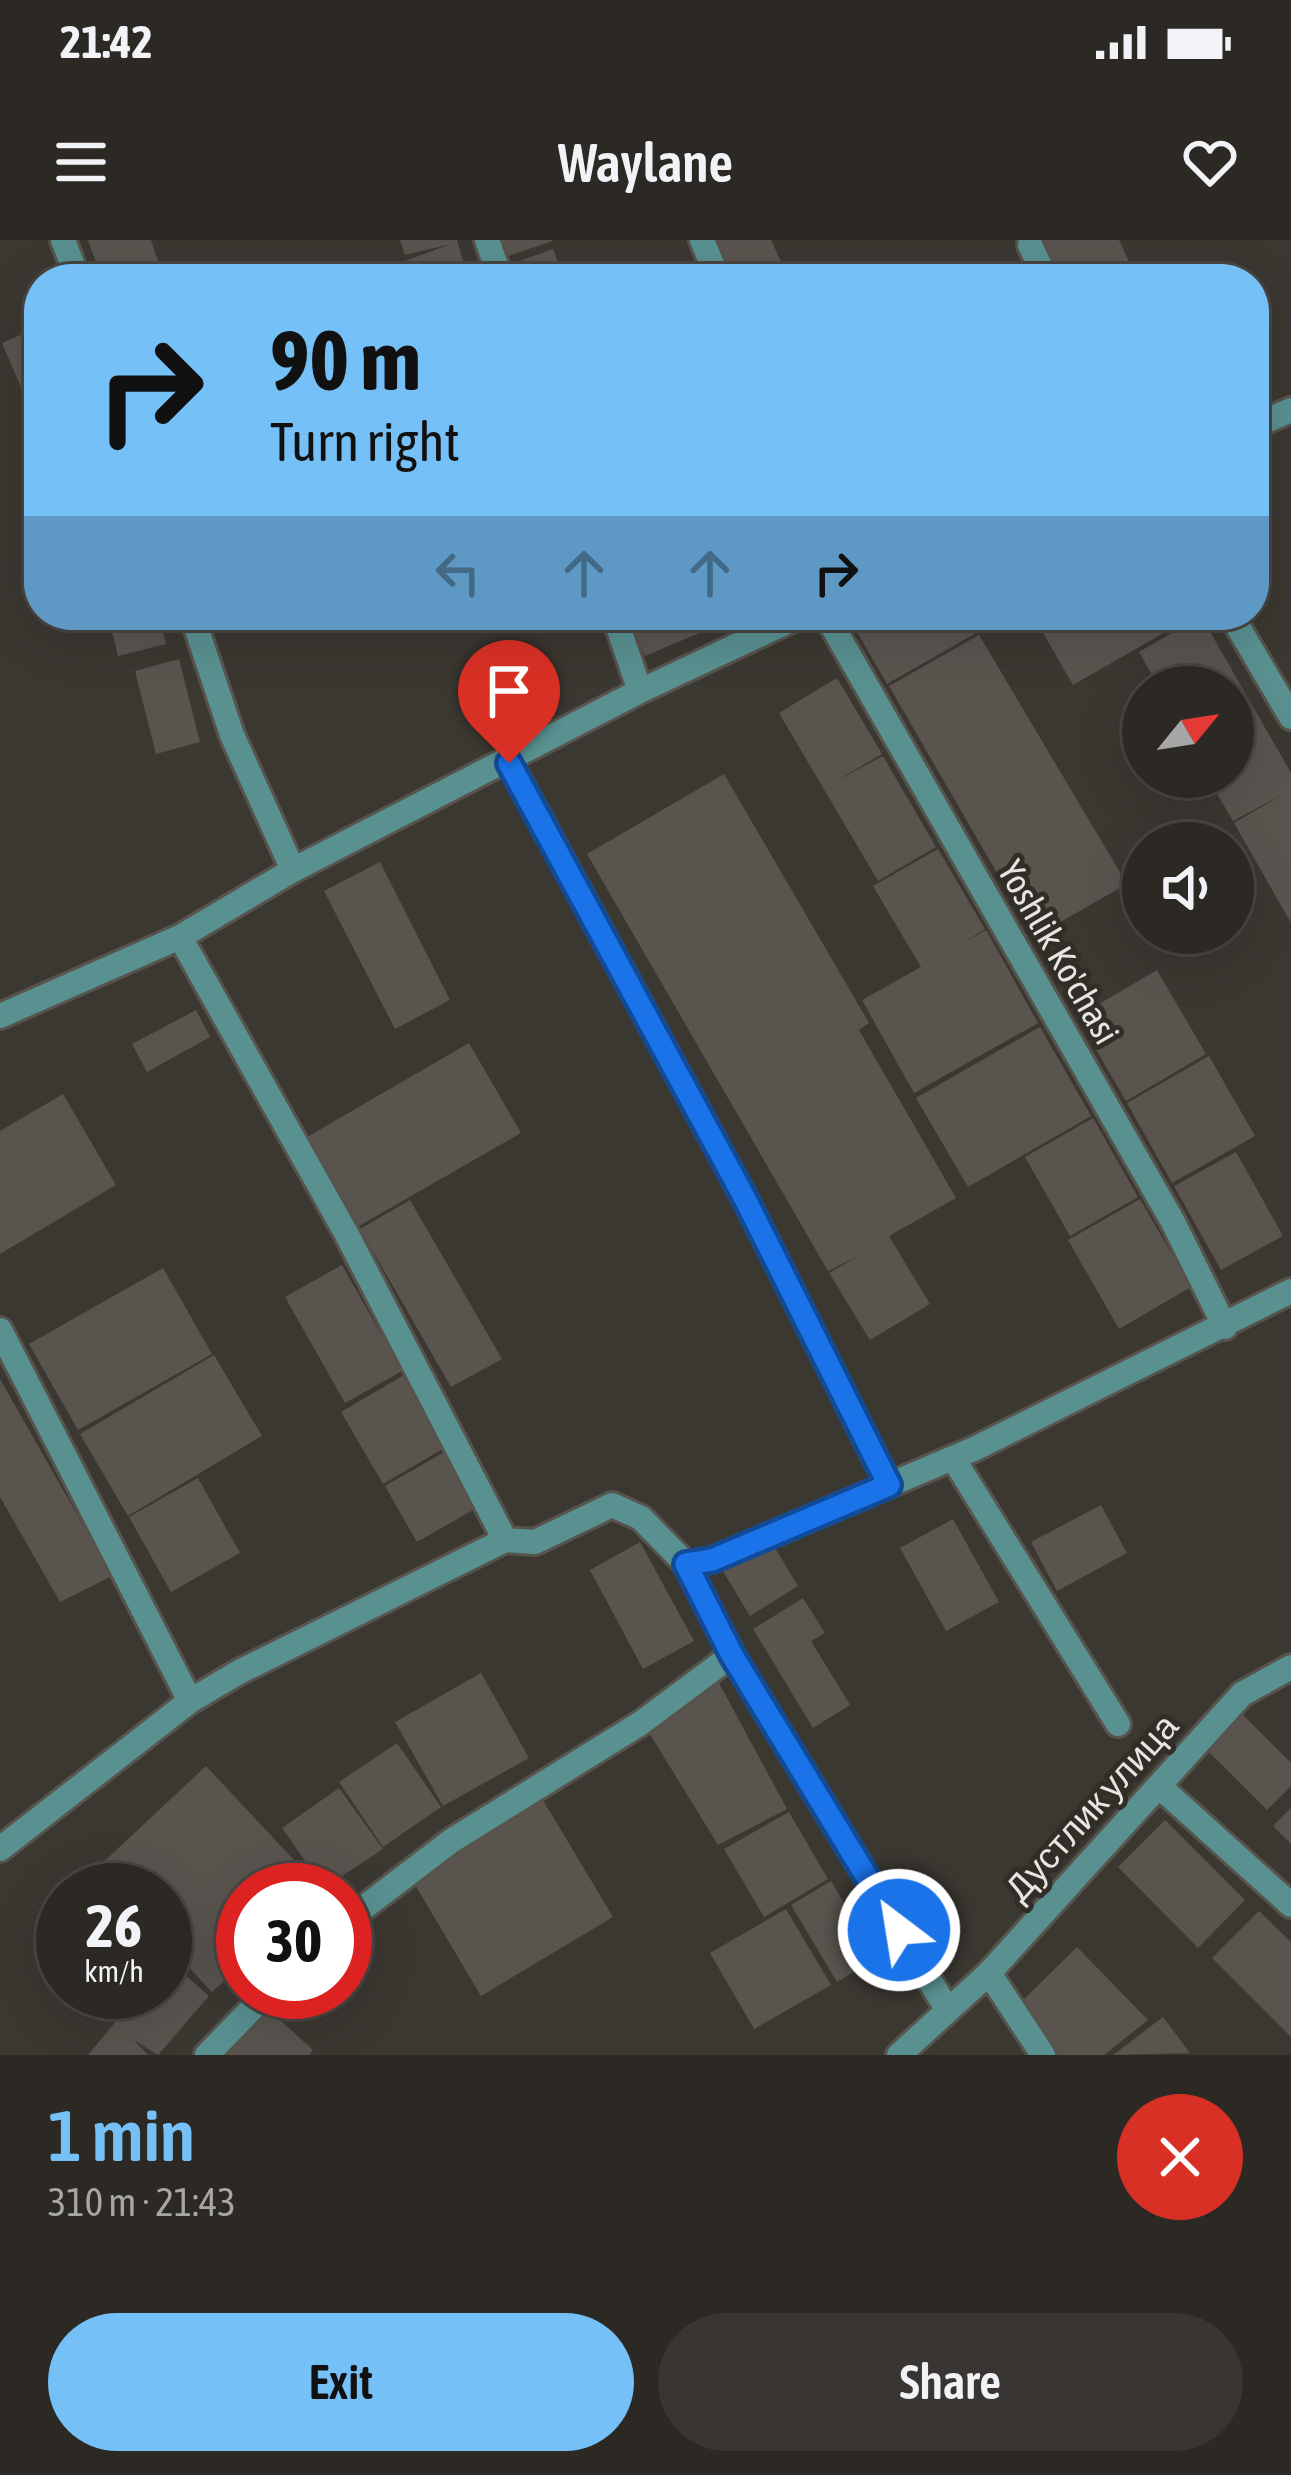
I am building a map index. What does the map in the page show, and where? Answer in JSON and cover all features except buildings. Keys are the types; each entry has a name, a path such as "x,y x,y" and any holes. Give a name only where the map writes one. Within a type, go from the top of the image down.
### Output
{"street":[{"path":"1030,245 1039,264"},
{"path":"197,630 232,735 293,870"},
{"path":"619,630 640,691"},
{"path":"0,1016 180,937 293,870 509,763 640,691 770,630"},
{"name":"Yoshlik Ko'chasi","path":"835,630 1173,1222 1225,1327"},
{"path":"1240,630 1291,717"},
{"path":"509,763 743,1195 889,1485"},
{"path":"180,937 346,1233 505,1540"},
{"path":"686,1564 712,1560 953,1458 1291,1291"},
{"path":"0,1330 190,1701"},
{"path":"953,1458 1118,1724"},
{"path":"0,1849 190,1701 383,1596 505,1540 535,1542 612,1505 641,1518 686,1564 732,1655 947,2009"},
{"path":"372,1901 451,1840 641,1723 732,1655"},
{"name":"Дустлик улица","path":"899,2055 988,1973 1242,1694 1291,1667"},
{"path":"1159,1786 1291,1905"},
{"path":"988,1973 1043,2055"},
{"path":"207,2055 242,2019"}],"route":[{"path":"509,763 743,1195 889,1485 712,1560 686,1564 732,1655 899,1930"}]}
